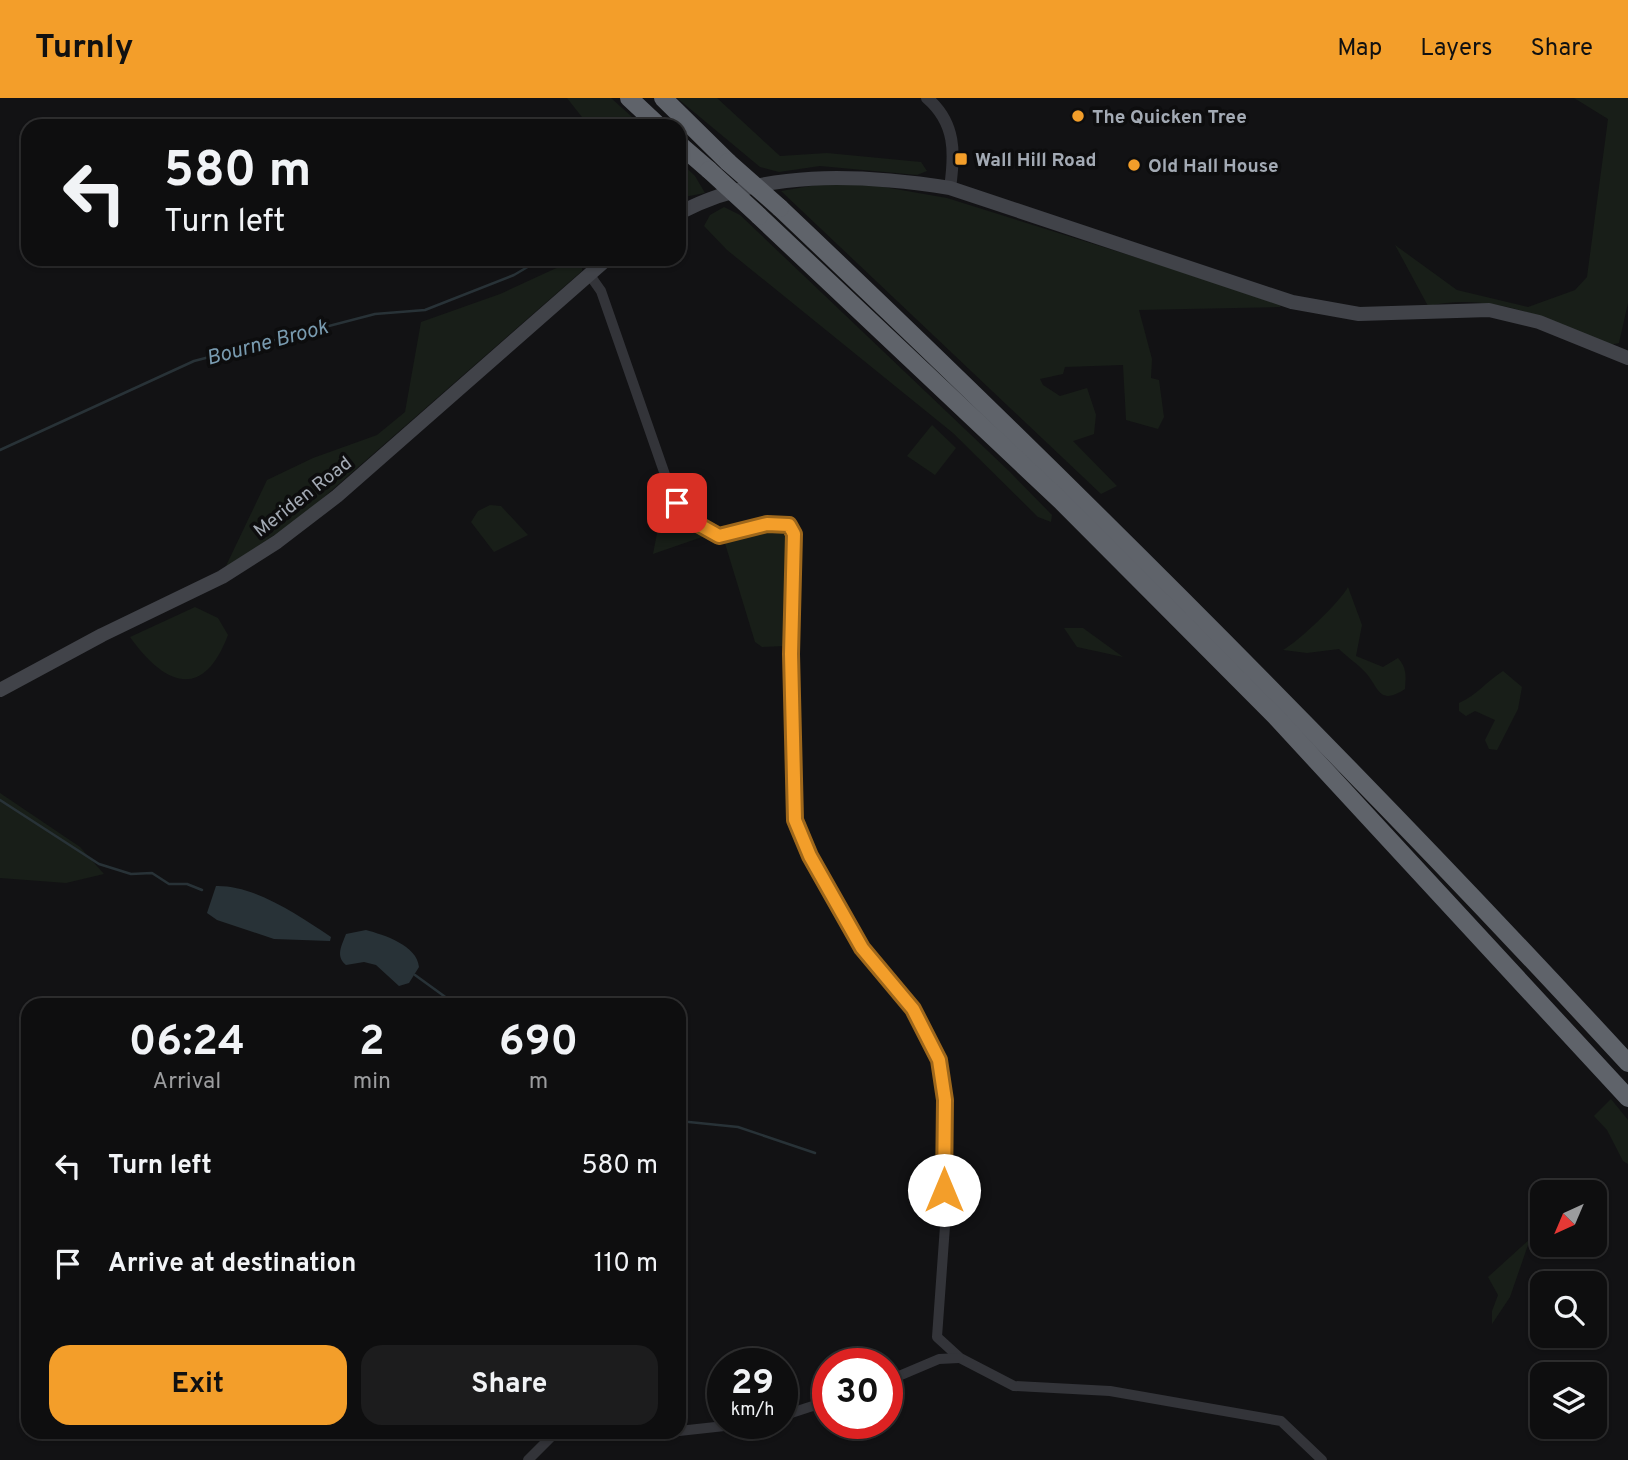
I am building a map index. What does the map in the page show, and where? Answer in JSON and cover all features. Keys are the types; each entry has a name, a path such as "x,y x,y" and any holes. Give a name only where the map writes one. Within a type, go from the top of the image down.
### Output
{"highway":[{"path":"629,98 652,119"},
{"path":"663,98 684,119"},
{"path":"686,121 1171,586 1471,893 1628,1063"},
{"path":"686,150 760,216 1061,501 1275,716 1628,1098"}],"main road":[{"path":"686,210 743,189 786,181 835,177 898,180 950,188 1292,302 1359,314 1489,310 1539,322 1628,358"},
{"name":"Meriden Road","path":"0,690 102,635 222,578 277,542 387,453 599,266"}],"street":[{"path":"927,98 946,120 953,142 950,188"},
{"path":"589,274 601,291 644,421 678,505 694,522 719,536 778,523 789,525 794,534 791,654 795,820 810,856 862,948 913,1009 927,1032 939,1060 943,1080 945,1226 937,1337 939,1359"},
{"path":"937,1337 960,1358 1014,1386 1110,1391 1266,1417 1287,1426 1322,1460"},
{"path":"903,1374 939,1359 960,1358"},
{"path":"686,1430 707,1428"},
{"path":"528,1460 549,1439"}],"shaded area":[{"path":"567,98 611,98 634,119 584,119"},
{"path":"677,98 717,98 780,156 827,153 921,162 927,171 917,175 820,166 779,172 760,167"},
{"path":"1574,98 1628,98 1628,303 1619,343 1610,345 1567,326 1499,305 1452,302 1428,306 1395,245 1457,290 1528,307 1575,290 1587,277 1608,119"},
{"path":"686,168 695,176 705,193 686,197"},
{"path":"861,183 947,198 1282,303 1280,307 1139,310 1152,359 1151,378 1159,380 1164,417 1158,429 1126,420 1123,365 1065,367 1063,374 1040,379 1043,385 1060,396 1087,388 1096,415 1094,434 1073,441 1117,486 1101,494 781,191 822,184"},
{"path":"724,207 740,215 1010,472 1052,515 1051,522 1038,517 953,433 727,250 704,226 710,215"},
{"path":"561,266 582,266 582,271 299,519 225,568 267,480 313,458 377,435 405,412 421,322 500,294"},
{"path":"932,425 956,448 935,475 907,456"},
{"path":"490,505 501,506 528,535 494,552 471,522 478,511"},
{"path":"675,507 702,533 702,537 653,554 661,512"},
{"path":"772,528 784,529 788,533 785,646 762,647 755,642 724,540"},
{"path":"1348,587 1362,625 1356,656 1383,667 1398,658 1406,680 1405,689 1396,694 1390,696 1381,693 1366,673 1339,649 1307,653 1283,650 1318,621"},
{"path":"195,607 218,618 228,635 218,656 207,670 195,678 183,679 157,667 130,637"},
{"path":"1064,628 1083,628 1123,657 1077,647"},
{"path":"1503,671 1522,687 1518,709 1497,750 1489,749 1485,740 1495,720 1475,711 1466,716 1459,711 1459,703"},
{"path":"0,793 80,847 104,874 66,883 0,878"},
{"path":"216,886 246,891 276,903 331,937 330,941 274,939 217,920 207,913"},
{"path":"366,930 398,942 417,959 419,967 409,983 399,986 376,965 364,962 346,965 343,962 340,950 346,934"},
{"path":"1611,1099 1628,1120 1628,1164 1623,1161 1607,1130 1594,1116"},
{"path":"1530,1239 1510,1297 1492,1324 1492,1311 1498,1295 1488,1277"}],"waterway":[{"name":"Bourne Brook","path":"0,450 194,361 375,314 425,310 514,275 529,266"},
{"path":"0,800 99,864 131,874 152,873 169,884 187,884 202,890"},
{"path":"415,975 447,998"},
{"path":"686,1122 738,1127 815,1153"}],"place":[{"name":"The Quicken Tree","path":"1078,116"},
{"name":"Wall Hill Road","path":"961,159"},
{"name":"Old Hall House","path":"1134,165"}],"route":[{"path":"677,503 694,522 710,534 719,536 778,523 789,525 794,534 791,654 795,820 810,856 862,948 913,1009 939,1060 945,1100 944,1190"}]}
